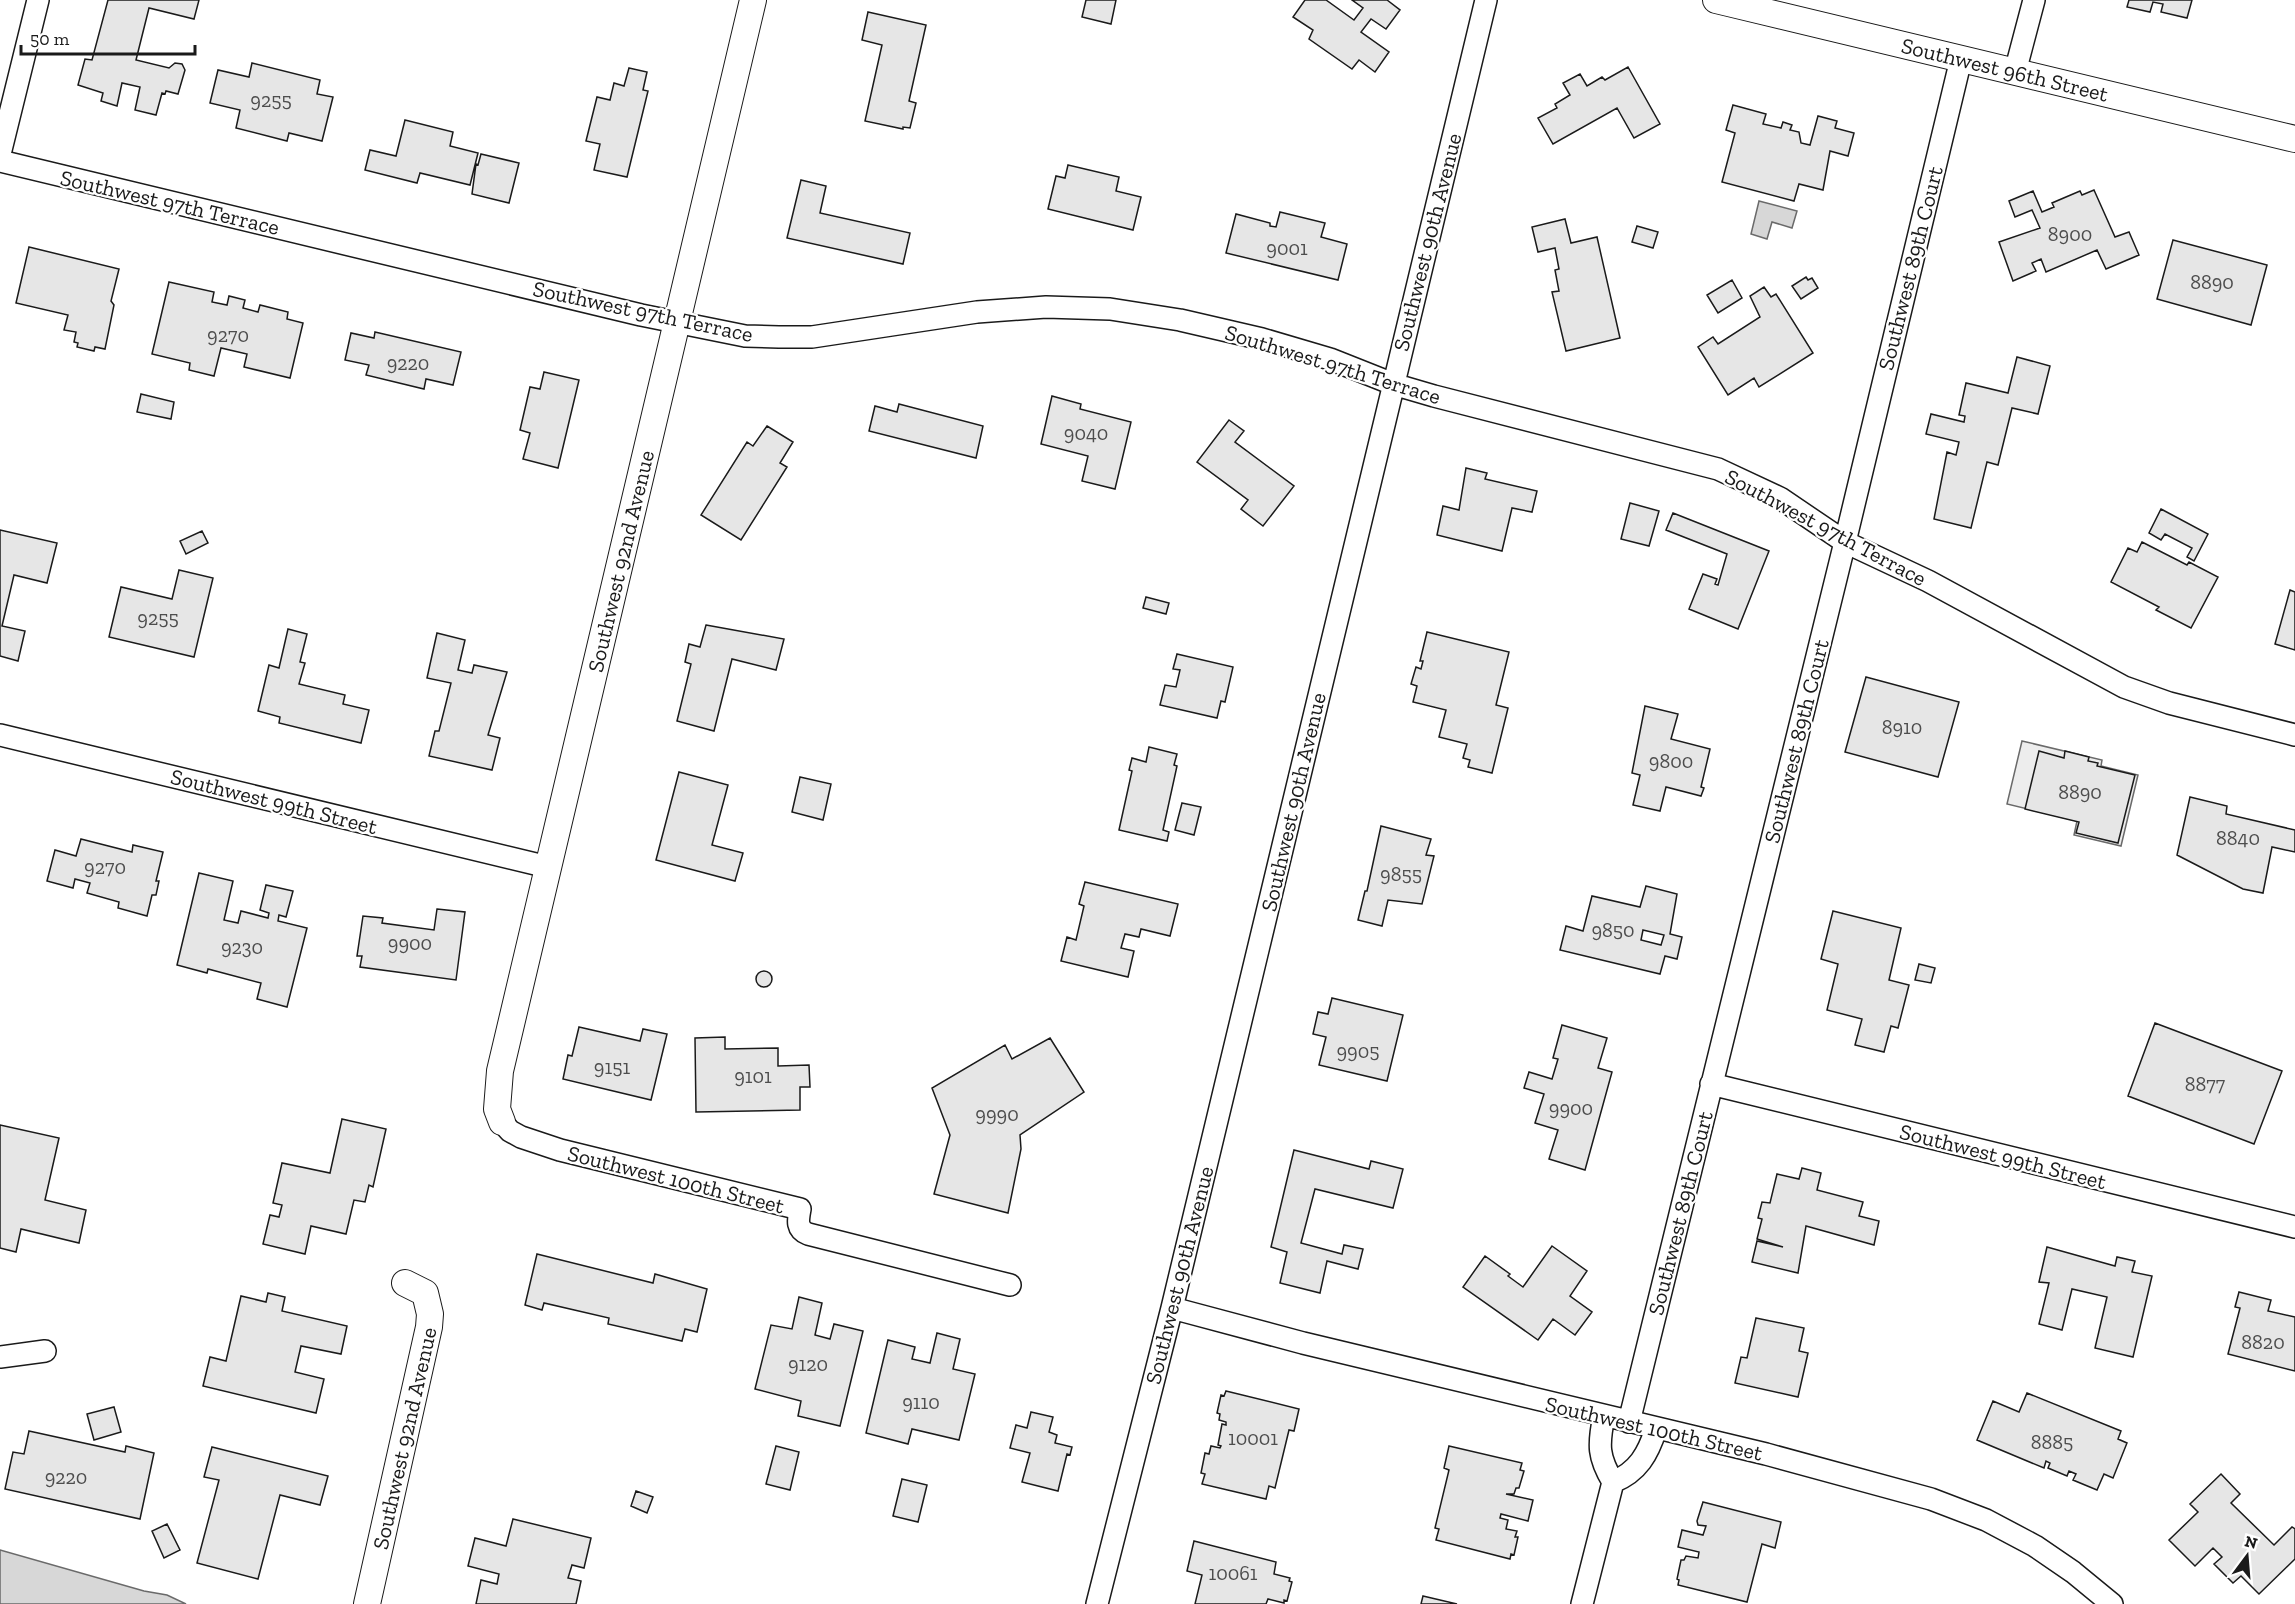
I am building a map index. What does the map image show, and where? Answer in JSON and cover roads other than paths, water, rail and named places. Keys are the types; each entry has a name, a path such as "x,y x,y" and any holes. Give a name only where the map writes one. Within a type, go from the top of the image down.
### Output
{"street":[{"path":"0,154 38,0"},
{"name":"Southwest 92nd Avenue","path":"502,1122 497,1109 500,1071 679,323 753,0"},
{"name":"Southwest 90th Avenue","path":"1097,1604 1172,1308 1486,0"},
{"name":"Southwest 96th Street","path":"1716,0 2295,140"},
{"path":"2015,72 2034,0"},
{"name":"Southwest 89th Court","path":"1629,1422 1845,542 1960,59"},
{"name":"Southwest 97th Terrace","path":"0,161 679,323 745,336 812,337 977,312 1046,307 1110,309 1180,320 1262,339 1329,359 1393,384 1718,469 1772,494 1845,542 1928,581 2124,687 2169,703 2295,735"},
{"name":"Southwest 99th Street","path":"0,735 548,867"},
{"name":"Southwest 99th Street","path":"1711,1084 2295,1227"},
{"name":"Southwest 100th Street","path":"502,1122 510,1131 521,1137 560,1150 800,1209 798,1225 802,1232 808,1234 1010,1285"},
{"name":"Southwest 92nd Avenue","path":"367,1604 429,1327 430,1314 425,1293 405,1283"},
{"name":"Southwest 100th Street","path":"1172,1308 1852,1477 1960,1509 2035,1546 2081,1578 2112,1604"},
{"path":"0,1357 45,1351"},
{"path":"1582,1604 1614,1482 1602,1464 1600,1449 1604,1416"},
{"path":"1614,1482 1628,1476 1638,1467 1647,1454 1656,1429"}]}
